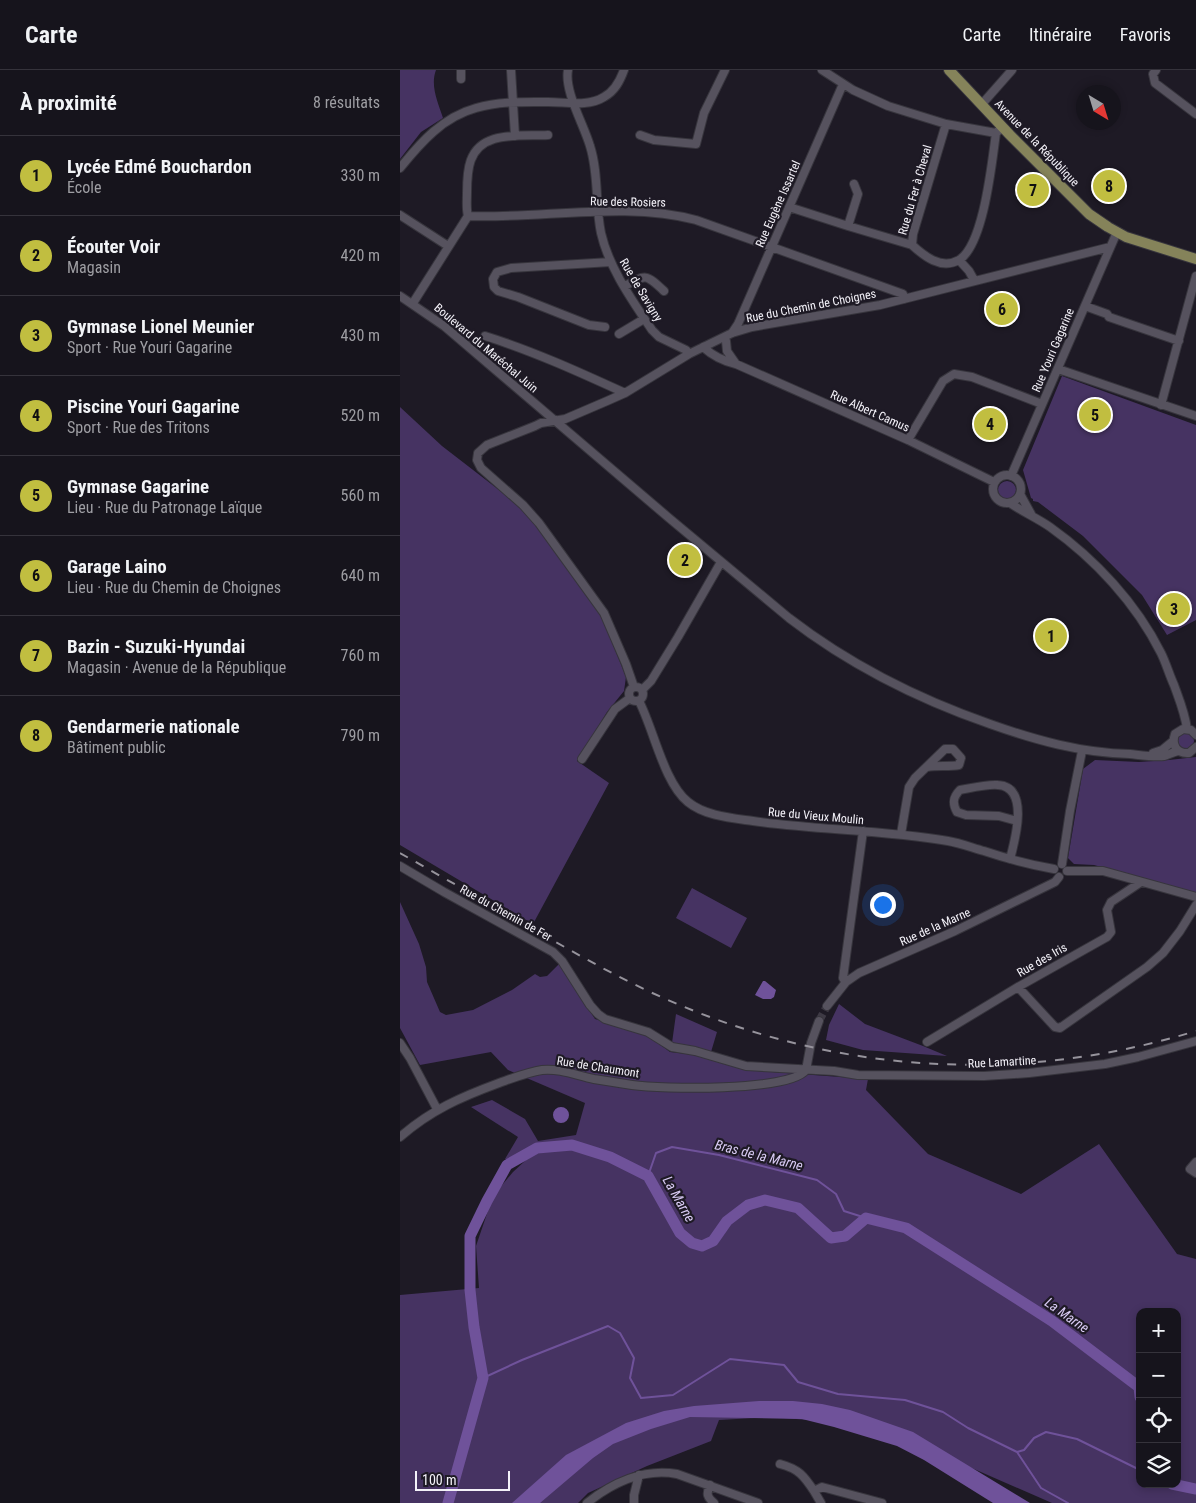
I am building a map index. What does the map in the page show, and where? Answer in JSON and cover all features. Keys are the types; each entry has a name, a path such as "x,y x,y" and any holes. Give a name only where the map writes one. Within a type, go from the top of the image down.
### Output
{"main road":[{"name":"Avenue de la République","path":"949,70 982,104 1000,130 1089,214 1108,228 1126,237 1196,259"}],"street":[{"path":"461,70 461,79"},
{"path":"511,70 515,136"},
{"name":"Rue de Savigny","path":"568,70 567,77 572,103 590,146 596,169 601,232 611,262 652,330 658,337 686,350 689,354"},
{"path":"400,168 415,149 450,118 475,108 498,103 585,103 603,98 613,90 624,70"},
{"path":"640,136 654,140 696,144 704,113 725,70"},
{"path":"822,70 843,84 888,106 946,124 1000,130 984,208 975,237 959,260 974,280"},
{"path":"982,104 1012,70"},
{"path":"1156,70 1153,74 1155,83 1196,114"},
{"name":"Rue Eugène Issartel","path":"728,335 738,324 843,84"},
{"name":"Rue du Fer à Cheval","path":"946,124 913,234 912,245 928,258 940,263 959,260"},
{"path":"413,303 468,216 467,175 473,154 481,146 498,138 548,135"},
{"path":"848,226 858,194 854,184"},
{"path":"789,207 912,245"},
{"name":"Rue des Rosiers","path":"468,216 521,216 599,212 678,215 903,294 904,299"},
{"path":"400,215 448,246"},
{"name":"Rue Youri Gagarine","path":"1011,476 1117,232"},
{"name":"Rue du Chemin de Choignes","path":"638,689 604,613 539,523 523,504 481,468 477,460 478,453 487,445 541,422 555,422 565,419 625,393 689,354 728,335 752,328 880,305 1110,247"},
{"path":"605,327 589,326 518,297 498,291 494,287 493,279 497,272 511,268 611,262"},
{"path":"1161,405 1196,276"},
{"path":"625,286 644,277 652,279 664,292"},
{"name":"Boulevard du Maréchal Juin","path":"400,296 413,303 444,326 721,562 806,631 865,669 934,703 1054,745 1082,751 1164,756 1178,751 1185,753 1195,750"},
{"path":"1084,306 1179,342"},
{"path":"619,334 644,319"},
{"path":"728,335 726,341 727,351 736,364"},
{"path":"485,336 542,356 625,393"},
{"name":"Rue Albert Camus","path":"703,347 712,356 722,361 736,364 908,440 994,482"},
{"path":"720,359 727,351"},
{"path":"1058,368 1196,416"},
{"path":"908,440 943,381 954,374 972,377 1042,404"},
{"path":"1032,515 1020,494 1018,482 1011,476 1002,476 994,482 992,490 995,498 1001,502 1010,503 1032,515 1058,533 1112,583 1139,616 1163,658 1182,707 1187,729"},
{"path":"1010,503 1020,494"},
{"path":"638,689 643,696 639,701 634,701 630,698 629,692 651,681 721,562"},
{"path":"582,760 615,709 630,698"},
{"name":"Rue du Vieux Moulin","path":"639,701 672,784 689,803 700,809 730,818 785,825 901,834 951,841 1022,863 1054,869"},
{"path":"1149,755 1162,750 1173,741 1177,732 1187,729 1196,735"},
{"path":"1173,741 1178,751"},
{"path":"1062,864 1082,751"},
{"path":"901,834 909,788 915,778 927,766"},
{"path":"1010,859 1017,821 1018,800 1012,790 998,785 960,790 954,795 953,804 957,812 966,815 999,816 1017,821"},
{"path":"846,982 843,978 863,832"},
{"path":"1062,864 1056,865 1054,869 1055,875 1059,877 1064,876 1067,871"},
{"path":"1062,864 1067,871"},
{"name":"Rue du Chemin de Fer","path":"400,866 553,952 562,961 593,1010 606,1019 648,1032 672,1047 695,1051 746,1066 806,1070"},
{"path":"1067,871 1103,871 1196,897"},
{"name":"Rue de la Marne","path":"827,1006 846,982 859,973 963,927 1055,882 1059,877"},
{"name":"Rue des Iris","path":"927,1042 1018,987 1107,937 1111,932 1106,910 1111,902 1141,882"},
{"path":"1018,987 1056,1027 1060,1028 1147,968 1164,953 1196,905"},
{"path":"806,1070 811,1043 819,1021"},
{"name":"Rue Lamartine","path":"806,1070 883,1076 984,1076 1028,1073 1105,1064 1196,1041"},
{"path":"400,1043 437,1109"},
{"name":"Rue de Chaumont","path":"400,1137 417,1122 437,1109 494,1085 541,1070 635,1085 724,1087 771,1084 800,1075 806,1070"},
{"path":"1193,1171 1196,1162"},
{"path":"780,1464 792,1467 805,1478 821,1503"},
{"path":"587,1503 607,1489 625,1480 639,1475 664,1472 677,1474 758,1503"},
{"path":"634,1503 639,1475"},
{"path":"710,1485 707,1493 714,1503"},
{"path":"814,1491 822,1488 882,1503"}],"shaded area":[{"path":"400,70 436,70 434,88 443,118 421,132 400,159"},
{"path":"1062,376 1196,425 1196,620 1167,635 1142,595 1083,536 1031,498 1023,470"},
{"path":"400,407 442,446 516,503 554,546 602,617 626,677 624,691 607,712 577,761 609,783 533,924 400,845"},
{"path":"1007,481 1013,484 1016,490 1013,496 1007,499 1001,496 998,490 1001,484"},
{"path":"1183,733 1189,733 1194,738 1192,747 1183,749 1178,744 1178,738"},
{"path":"1196,757 1196,893 1094,865 1074,864 1068,858 1083,769 1095,760 1139,762"},
{"path":"692,888 747,918 731,948 676,918"},
{"path":"400,902 419,944 426,967 427,982 440,1012 446,1015 473,1010 512,990 535,974 540,977 547,976 559,964 595,1019 646,1034 670,1052 696,1055 745,1070 868,1079 866,1090 928,1154 1021,1194 1099,1144 1177,1254 1196,1259 1196,1503 1052,1503 910,1441 833,1422 771,1417 719,1420 711,1441 647,1466 588,1493 578,1503 400,1503 400,1295 479,1288 476,1246 493,1196 526,1160 505,1159 518,1137 471,1107 492,1100 525,1119 538,1141 576,1135 585,1103 508,1070 491,1052 420,1065 400,1028"},
{"path":"763,981 776,990 774,997 771,999 763,999 755,995"},
{"path":"839,1004 865,1024 947,1056 863,1050 826,1040 829,1025"},
{"path":"676,1014 717,1032 711,1052 672,1043"},
{"path":"558,1107 564,1107 569,1112 567,1121 558,1123 553,1118 553,1112"},
{"path":"759,1401 793,1401 822,1404 850,1410 913,1432 1030,1503 993,1503 924,1460 897,1446 834,1427 802,1419 690,1417 651,1429 613,1444 593,1458 540,1503 512,1503 566,1455 626,1423 664,1411 694,1406"}],"waterway":[{"name":"La Marne","path":"448,1503 483,1378 470,1290 470,1236 507,1165 537,1148 572,1145 610,1157 648,1176 680,1233 692,1243 702,1246 713,1241 727,1221 748,1205 765,1200 798,1208 831,1238 845,1236 866,1218 906,1228 1052,1321 1136,1385"},
{"name":"Bras de la Marne","path":"648,1176 656,1153 672,1147 719,1155 817,1180 836,1194 844,1211 866,1218"},
{"name":"La Marne","path":"483,1378 522,1360 608,1326 620,1333 634,1358 630,1378 641,1398 673,1395 730,1359 784,1365 798,1382 838,1394 905,1400 943,1412 968,1428 1017,1452 1041,1488 1068,1503"},
{"path":"1017,1452 1024,1450 1034,1438 1046,1432 1077,1439 1136,1468"},
{"name":"La Marne","path":"1181,1486 1196,1489"}],"tunnel":[{"path":"819,1021 827,1006"}],"railway":[{"path":"400,853 635,985 732,1025 797,1044 862,1057 929,1064 996,1064 1063,1059 1130,1048 1196,1031"}],"place":[{"name":"Gendarmerie nationale","path":"1109,186"},
{"name":"Bazin - Suzuki-Hyundai","path":"1033,190"},
{"name":"Garage Laino","path":"1002,309"},
{"name":"Gymnase Gagarine","path":"1095,415"},
{"name":"Piscine Youri Gagarine","path":"990,424"},
{"name":"Écouter Voir","path":"685,560"},
{"name":"Gymnase Lionel Meunier","path":"1174,609"},
{"name":"Lycée Edmé Bouchardon","path":"1051,636"}]}
